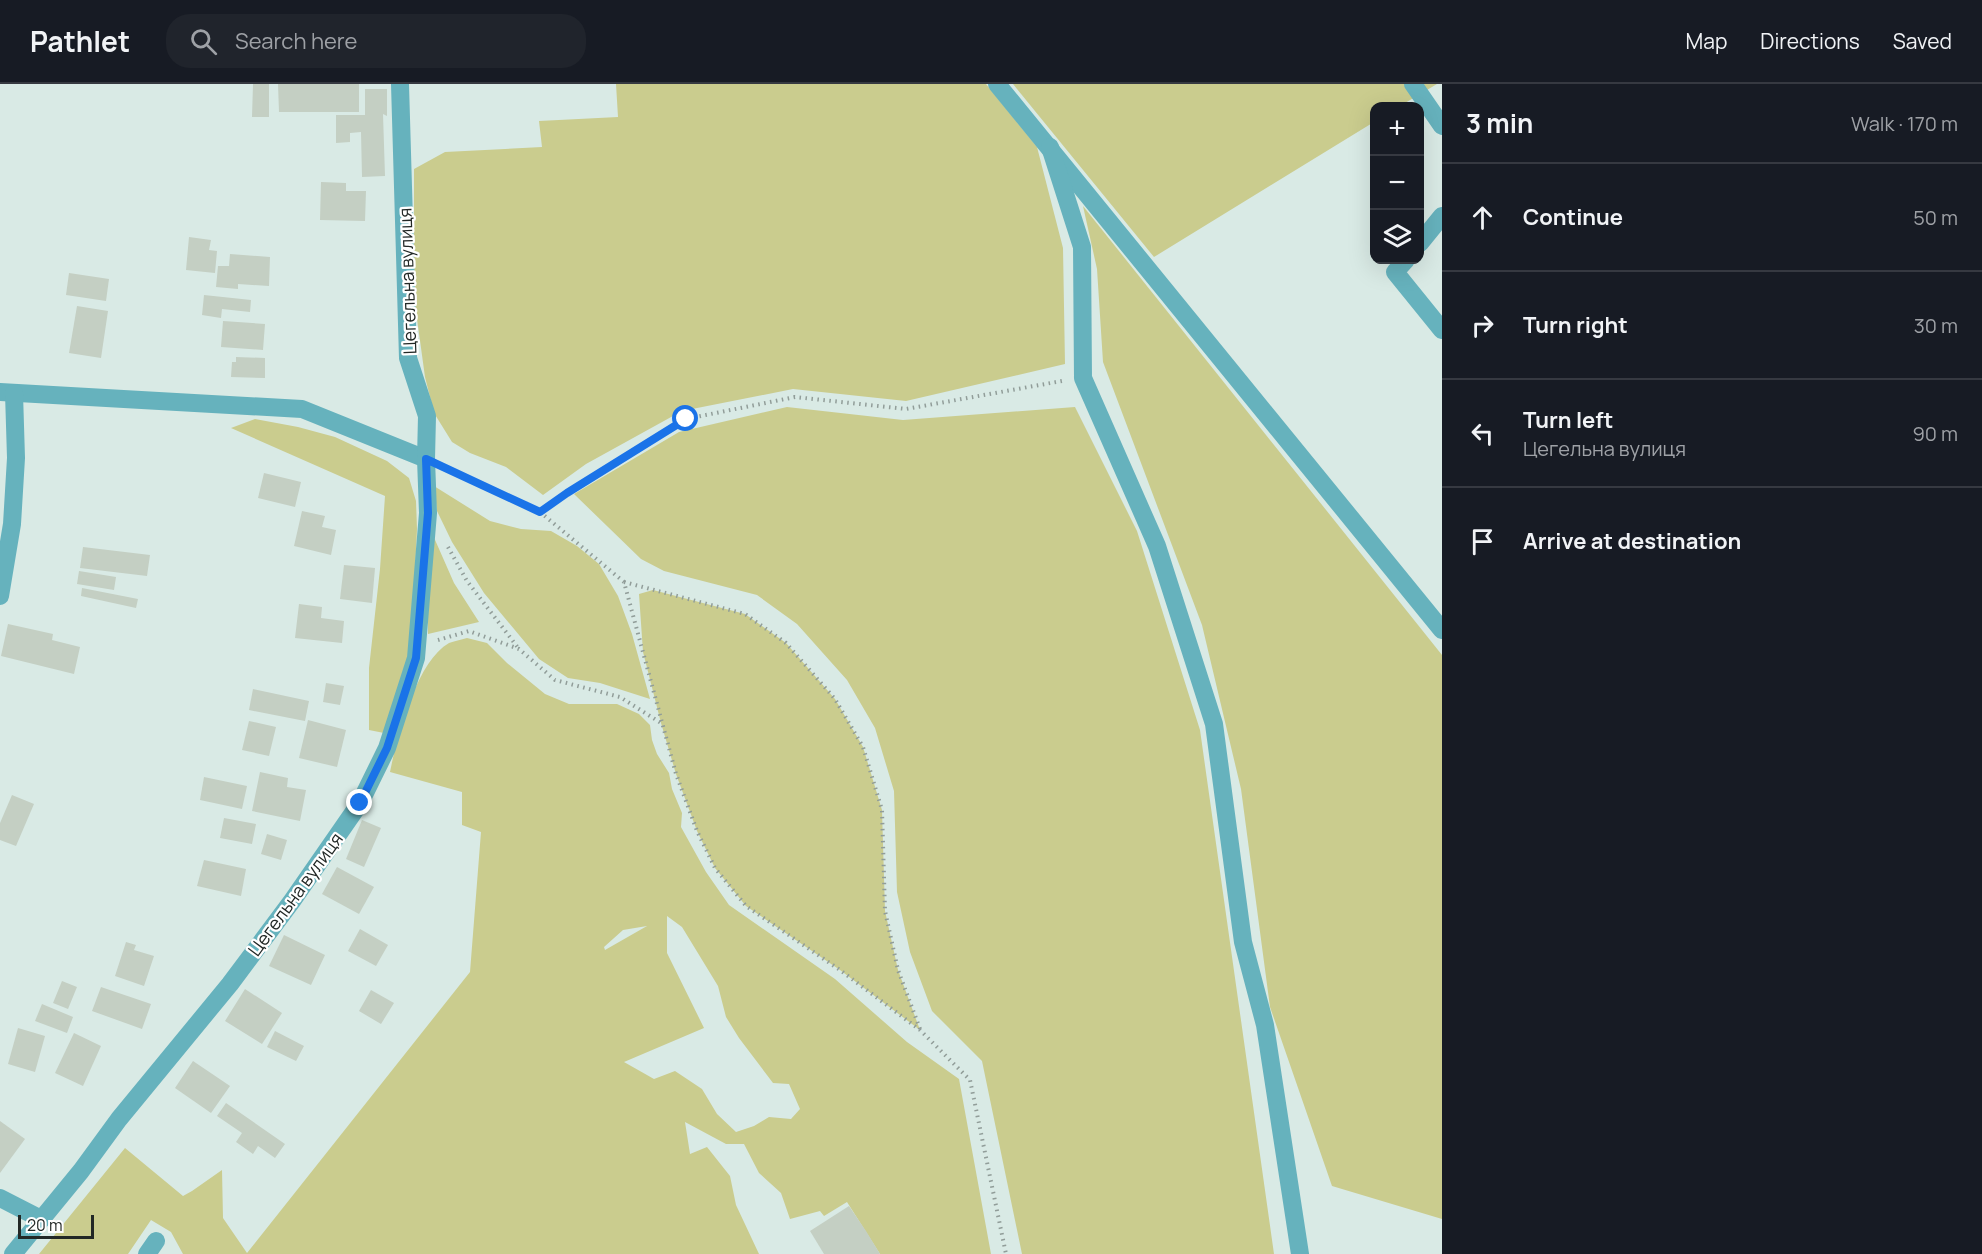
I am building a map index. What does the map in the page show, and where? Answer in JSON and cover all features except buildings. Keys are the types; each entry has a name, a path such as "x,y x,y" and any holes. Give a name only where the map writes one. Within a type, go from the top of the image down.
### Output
{"street":[{"name":"Цегельна вулиця","path":"14,1254 119,1119 230,984 292,901 360,803 387,748 416,658 428,513 427,416 408,358 400,84"},
{"path":"997,84 1442,630"},
{"path":"1413,84 1442,126"},
{"path":"1050,147 1082,247 1083,378 1156,546 1214,724 1243,942 1265,1025 1300,1254"},
{"path":"1424,237 1442,216"},
{"path":"1402,264 1395,272 1442,330"},
{"path":"0,596 12,524 16,458 7,392 302,409 426,459"},
{"path":"0,1198 41,1219"}],"path":[{"path":"540,512 686,419 795,398 906,409 1083,378"},
{"path":"426,459 540,512 624,582 745,614 786,643 835,699 863,747 882,810 885,911 898,970 920,1030"},
{"path":"428,513 467,581 519,649 555,680 620,697 661,723"},
{"path":"624,582 676,774 697,831 715,868 746,906 840,970 920,1030 970,1080 1006,1254"},
{"path":"416,658 439,639 469,631 519,649"}],"green space":[{"path":"616,84 986,84 1037,147 1063,248 1065,364 906,401 793,389 682,411 586,464 543,495 506,467 470,453 452,442 434,413 425,377 414,297 414,169 445,152 542,147 539,121 618,117"},
{"path":"1013,84 1437,84 1407,102 1370,102 1370,124 1154,257"},
{"path":"1083,206 1442,655 1442,1219 1332,1186 1270,1007 1241,789 1202,625 1103,362 1097,269"},
{"path":"787,407 903,420 1075,407 1137,531 1200,730 1274,1254 1022,1254 982,1061 932,1011 910,952 897,892 894,791 875,728 847,680 797,624 757,595 664,571 641,559 574,494 679,432"},
{"path":"255,419 335,437 387,461 409,478 416,501 417,529 411,662 384,733 369,730 369,668 385,496 231,428"},
{"path":"434,486 490,521 521,529 551,531 577,546 599,564 618,596 632,634 650,699 600,683 568,678 539,659 484,593 452,542 437,511"},
{"path":"432,533 454,583 479,622 428,634 428,606"},
{"path":"653,590 745,614 786,643 835,699 863,747 882,810 885,911 898,970 920,1030 840,970 746,906 715,868 697,831 676,774 643,652 639,594"},
{"path":"467,638 487,643 507,663 545,694 569,704 617,704 639,714 650,725 657,754 669,773 672,789 682,813 681,827 706,872 729,905 835,979 907,1042 959,1079 991,1254 880,1254 847,1202 824,1216 820,1211 790,1219 781,1193 759,1173 744,1144 726,1144 685,1122 690,1154 707,1147 730,1176 736,1205 759,1254 183,1254 171,1232 151,1220 128,1254 39,1254 125,1148 183,1196 222,1170 223,1218 247,1253 470,972 481,832 462,825 462,792 390,772 403,721 427,666 449,643","holes":["667,916 682,927 718,986 726,1017 739,1038 773,1083 789,1084 800,1109 791,1119 769,1117 754,1126 736,1132 717,1114 702,1089 675,1071 654,1079 624,1062 704,1028 667,953","647,926 605,950 604,947 623,930"]}],"route":[{"path":"360,803 387,748 416,658 428,513 426,459 540,512 686,419"}]}
